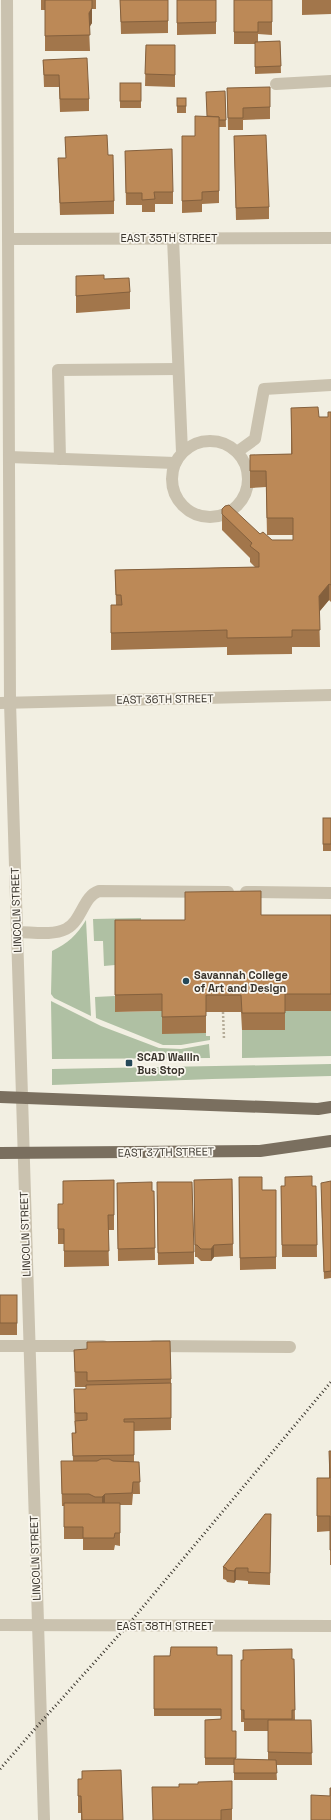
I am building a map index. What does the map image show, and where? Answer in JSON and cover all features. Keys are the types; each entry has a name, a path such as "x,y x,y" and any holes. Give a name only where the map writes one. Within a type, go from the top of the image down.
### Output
{"main road":[{"path":"0,1097 318,1109 331,1107"},
{"name":"EAST 37TH STREET","path":"0,1153 260,1151 331,1141"}],"street":[{"name":"LINCOLN STREET","path":"7,0 4,135 8,238 4,330 9,458 5,702 17,932 44,1820"},
{"path":"276,84 331,81"},
{"name":"EAST 35TH STREET","path":"8,238 331,238"},
{"path":"173,238 182,452"},
{"path":"60,459 58,370 178,369"},
{"path":"237,452 254,439 264,389 331,385"},
{"path":"204,441 216,441 227,445 237,452 244,462 248,473 248,485 244,498 236,508 224,516 211,518 198,516 186,510 177,501 172,488 171,475 174,463 182,452 192,445 204,441"},
{"path":"9,458 174,463"},
{"name":"EAST 36TH STREET","path":"5,702 331,695"},
{"path":"17,932 46,933 65,930 80,915 91,894 99,891 331,893"},
{"path":"0,1346 118,1346"},
{"path":"141,1346 290,1347"},
{"name":"EAST 38TH STREET","path":"0,1625 331,1626"}],"path":[{"path":"223,1012 224,1039"}],"green space":[{"path":"141,918 141,936 116,937 115,965 104,966 103,941 94,941 93,919"},
{"path":"86,920 91,1016 54,998 51,994 52,951 72,938"},
{"path":"115,996 116,1012 162,1011 162,1033 206,1033 206,1036 210,1036 210,1040 181,1045 163,1045 96,1018 95,997"},
{"path":"51,1001 101,1026 159,1048 181,1049 209,1044 210,1058 52,1059"},
{"path":"285,1011 331,1011 331,1056 242,1058 242,1030 285,1030"},
{"path":"331,1064 331,1076 52,1085 52,1069"}],"building":[{"path":"45,0 92,0 92,8 89,13 90,35 45,36"},
{"path":"120,0 168,0 168,21 121,22"},
{"path":"177,0 216,0 216,22 177,23"},
{"path":"234,0 272,0 272,22 258,22 258,32 234,32"},
{"path":"280,41 281,66 255,67 255,42"},
{"path":"146,45 175,45 175,75 145,74"},
{"path":"87,58 89,99 60,99 59,75 44,75 43,60"},
{"path":"120,83 141,83 141,101 120,101"},
{"path":"270,87 270,107 243,108 243,118 228,118 227,88"},
{"path":"225,91 226,120 219,120 219,117 207,116 206,92"},
{"path":"177,98 186,98 186,106 177,106"},
{"path":"195,116 219,117 219,191 202,192 202,200 182,201 182,136 195,136"},
{"path":"107,135 108,155 113,155 114,201 60,203 58,158 66,158 65,137"},
{"path":"266,135 269,207 236,208 234,136"},
{"path":"172,149 173,192 154,192 155,199 142,200 142,193 126,193 125,151"},
{"path":"104,275 104,279 129,278 130,292 76,296 76,276"},
{"path":"318,407 319,417 328,417 328,412 331,412 331,585 329,584 319,596 320,630 292,630 292,637 227,638 227,630 111,633 111,605 122,605 121,595 116,595 115,570 259,567 259,553 250,546 252,543 222,514 222,509 225,506 229,505 260,534 263,532 272,540 293,540 293,518 267,518 266,471 250,471 250,455 292,454 291,408"},
{"path":"323,818 331,818 331,844 323,844"},
{"path":"261,891 261,915 331,915 331,994 285,994 285,1013 242,1013 241,995 206,995 206,1016 162,1017 162,994 115,995 115,920 185,920 185,892"},
{"path":"312,1176 312,1186 316,1186 317,1245 282,1245 281,1186 285,1186 285,1177"},
{"path":"239,1177 262,1177 262,1190 276,1190 276,1257 240,1258"},
{"path":"232,1179 233,1244 214,1245 211,1249 201,1249 195,1245 194,1180"},
{"path":"114,1180 114,1215 108,1215 109,1251 64,1251 64,1229 58,1229 58,1204 63,1204 63,1181"},
{"path":"331,1181 331,1271 324,1272 321,1183"},
{"path":"152,1182 152,1191 154,1191 155,1248 118,1249 117,1183"},
{"path":"157,1182 192,1182 194,1252 158,1253"},
{"path":"0,1295 17,1295 17,1323 0,1323"},
{"path":"170,1341 171,1379 87,1381 87,1372 75,1372 74,1350 87,1349 87,1342"},
{"path":"171,1383 171,1418 124,1419 124,1422 134,1422 134,1455 73,1456 72,1433 76,1433 75,1421 87,1420 87,1413 75,1413 74,1389 86,1389 86,1385"},
{"path":"329,1451 331,1451 331,1550 330,1516 317,1516 317,1478 330,1478"},
{"path":"101,1459 139,1462 140,1482 133,1482 132,1493 105,1494 102,1497 95,1497 89,1494 62,1494 61,1461 97,1461"},
{"path":"64,1503 120,1503 120,1533 115,1533 114,1538 83,1538 83,1527 64,1527"},
{"path":"265,1514 271,1514 270,1573 248,1572 248,1568 236,1568 234,1571 227,1570 223,1567"},
{"path":"171,1647 217,1647 217,1655 232,1655 232,1731 236,1731 236,1758 205,1758 205,1720 221,1719 221,1709 154,1709 154,1656 170,1656"},
{"path":"292,1649 292,1659 294,1659 295,1710 292,1710 292,1719 244,1719 244,1710 241,1710 241,1660 243,1660 243,1650"},
{"path":"268,1720 311,1720 312,1753 268,1752"},
{"path":"234,1759 276,1760 277,1773 234,1773"},
{"path":"121,1770 123,1820 82,1820 81,1796 78,1796 78,1779 82,1779 82,1771"},
{"path":"232,1781 232,1809 221,1810 221,1820 153,1820 152,1787 179,1787 179,1784"},
{"path":"330,1788 331,1820 311,1820 311,1795 330,1796"}],"railway":[{"path":"0,1769 127,1626 331,1382"}],"place":[{"name":"Savannah College of Art and Design","path":"186,981"},
{"name":"SCAD Wallin Bus Stop","path":"129,1063"}]}
